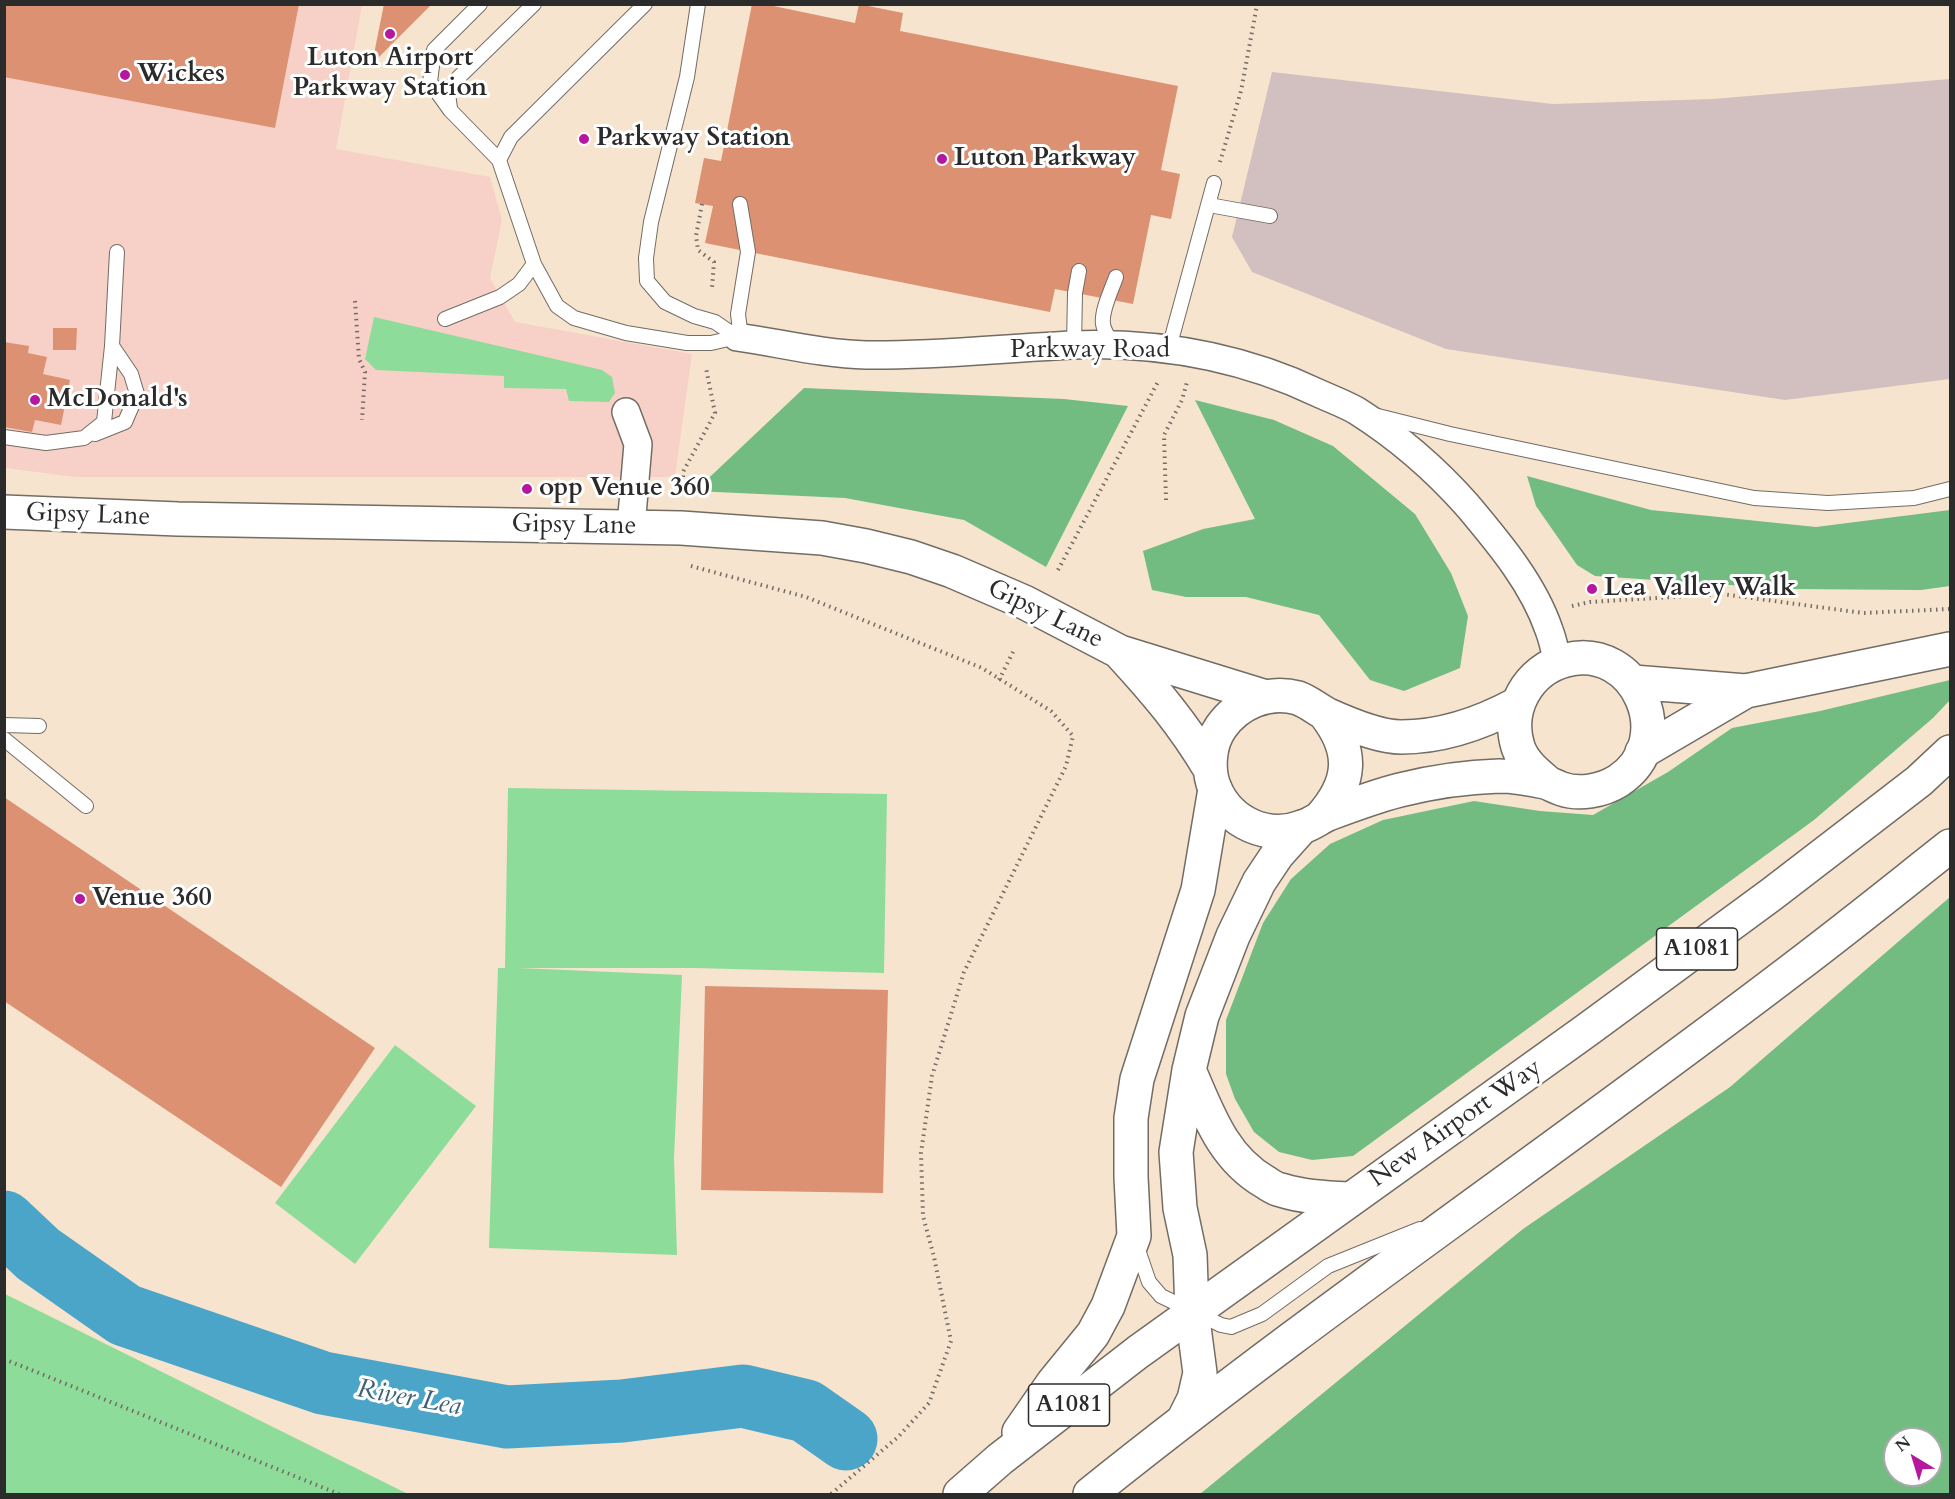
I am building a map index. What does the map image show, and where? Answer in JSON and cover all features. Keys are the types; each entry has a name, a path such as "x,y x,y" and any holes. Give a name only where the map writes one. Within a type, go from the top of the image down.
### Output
{"main road":[{"name":"Gipsy Lane","path":"4,512 190,520 631,527 822,538 911,557 952,571 1024,602 1120,652 1266,697"},
{"path":"1633,682 1746,691 1950,649"},
{"name":"Gipsy Lane","path":"1120,652 1165,702 1193,740 1213,779"},
{"path":"1213,779 1223,804 1235,817 1250,826 1268,831 1285,831 1376,796 1425,783 1500,776 1546,783 1564,790 1582,792 1601,789 1618,781 1633,768 1647,738 1647,709 1633,682 1621,671 1591,658 1574,658 1558,662 1540,672 1526,686 1517,704 1514,727 1518,749 1530,768 1546,783"},
{"path":"1642,752 1746,691"},
{"path":"1000,1459 1053,1383 1093,1334 1108,1306 1134,1236 1131,1118 1137,1079 1198,890 1213,779 1212,749 1218,730 1231,715 1247,703 1266,697 1297,698 1312,704 1325,714 1337,729 1344,747 1346,766 1343,785 1334,802 1277,855 1259,882 1233,936 1202,1016 1189,1070 1176,1152 1180,1208 1190,1255 1192,1312 1200,1373 1194,1400 1183,1421"},
{"path":"1325,714 1361,728 1397,738 1427,736 1460,729 1486,721 1517,704"},
{"name":"New Airport Way","path":"960,1494 1000,1459 1192,1312 1587,1030 1772,894 1919,780 1950,752"},
{"name":"A1081","path":"1090,1494 1183,1421 1464,1211 1792,970 1950,846"},
{"path":"1189,1070 1216,1131 1236,1160 1254,1175 1278,1190 1316,1198 1349,1199"}],"street":[{"name":"Parkway Road","path":"739,338 818,351 864,355 941,354 1074,345 1169,348 1196,353 1295,382 1356,411 1414,453 1449,485 1492,535 1525,583 1550,631 1558,662"},
{"path":"626,412 638,444 631,527"}],"lane":[{"path":"480,4 434,50 430,82 450,111 499,160 534,264 557,306 574,318 626,333 687,343 711,343 739,338"},
{"path":"450,111 448,94 458,78 534,4"},
{"path":"499,160 511,137 645,4"},
{"path":"698,4 687,77 651,222 646,258 647,281 665,302 694,316 715,322 739,338"},
{"path":"1169,348 1176,315 1214,183"},
{"path":"739,338 738,314 748,252 741,204"},
{"path":"1209,205 1270,216"},
{"path":"84,438 104,423 112,346 117,252"},
{"path":"445,319 500,297 519,284 534,264"},
{"path":"1074,345 1075,293 1079,271"},
{"path":"1114,345 1103,323 1116,277"},
{"path":"4,437 46,443 84,438 125,422 137,394 130,374 112,346"},
{"path":"1356,411 1450,434 1754,498 1828,503 1914,498 1950,489"},
{"path":"4,726 39,726"},
{"path":"4,739 86,806"},
{"path":"1134,1236 1149,1282 1161,1296 1221,1325 1232,1327 1262,1314 1328,1266 1464,1211"}],"path":[{"path":"1214,183 1240,92 1257,5"},
{"path":"702,204 696,236 698,250 714,262 712,288"},
{"path":"356,301 359,359 365,372 362,420"},
{"path":"1166,500 1164,435 1182,400 1196,353"},
{"path":"683,499 683,472 715,413 707,365"},
{"path":"1058,570 1160,377"},
{"path":"690,566 806,597 982,668 1051,711 1073,736 1066,766 964,972 932,1076 921,1153 923,1216 951,1341 929,1403 898,1437 831,1494"},
{"path":"1590,602 1722,594 1863,614 1950,609"},
{"path":"999,680 1014,650"},
{"path":"4,1359 339,1494"}],"shaded area":[{"path":"5,5 362,5 336,149 490,177 502,220 490,278 515,322 692,354 675,477 75,477 5,468"},
{"path":"1272,72 1553,104 1713,99 1950,79 1950,379 1785,400 1446,349 1252,272 1232,237"}],"green space":[{"path":"374,317 602,370 612,377 615,393 609,402 569,401 566,389 504,388 504,376 376,370 365,359"},
{"path":"804,388 1064,399 1128,406 1046,567 964,520 845,498 695,491"},
{"path":"1195,400 1274,420 1333,446 1415,514 1451,573 1468,616 1460,668 1404,691 1370,680 1319,615 1246,597 1186,597 1152,590 1143,551 1203,529 1255,519"},
{"path":"1527,476 1651,510 1816,527 1950,510 1950,586 1921,590 1790,589 1595,576 1577,565 1536,506"},
{"path":"1950,680 1950,700 1933,718 1814,820 1353,1156 1312,1160 1279,1152 1254,1132 1235,1099 1226,1074 1226,1020 1263,923 1291,879 1330,844 1383,820 1474,801 1540,811 1593,815 1668,772 1732,728 1820,711"},
{"path":"508,788 887,794 884,973 694,968 519,968 682,975 674,1158 677,1255 489,1248 498,968 505,968"},
{"path":"1950,897 1950,1494 1200,1494 1523,1229 1730,1087"},
{"path":"395,1045 476,1106 355,1264 275,1203"},
{"path":"5,1294 408,1494 5,1494"}],"building":[{"path":"4,4 299,4 275,128 4,77"},
{"name":"Luton Airport Parkway Station","path":"384,4 432,4 372,64"},
{"name":"Luton Parkway","path":"752,4 764,4 855,23 859,4 903,13 900,31 1178,86 1161,170 1180,174 1171,219 1151,215 1133,304 1055,289 1050,312 705,243 713,206 695,203 704,158 721,161"},
{"path":"53,328 77,328 76,350 53,350"},
{"name":"McDonald's","path":"4,342 29,346 28,353 47,357 43,374 70,380 61,425 35,420 32,432 4,427"},
{"name":"Venue 360","path":"4,797 375,1048 281,1187 4,1001"},
{"path":"705,986 888,990 883,1193 701,1190"}],"waterway":[{"name":"River Lea","path":"4,1222 38,1254 125,1315 323,1383 507,1417 622,1411 743,1396 806,1411 846,1439"}],"place":[{"name":"Luton Airport Parkway Station","path":"390,34"},
{"name":"Wickes","path":"125,75"},
{"name":"Parkway Station","path":"584,139"},
{"name":"Luton Parkway","path":"942,159"},
{"name":"McDonald's","path":"35,400"},
{"name":"opp Venue 360","path":"527,489"},
{"name":"Lea Valley Walk","path":"1592,589"},
{"name":"Venue 360","path":"80,899"}]}
